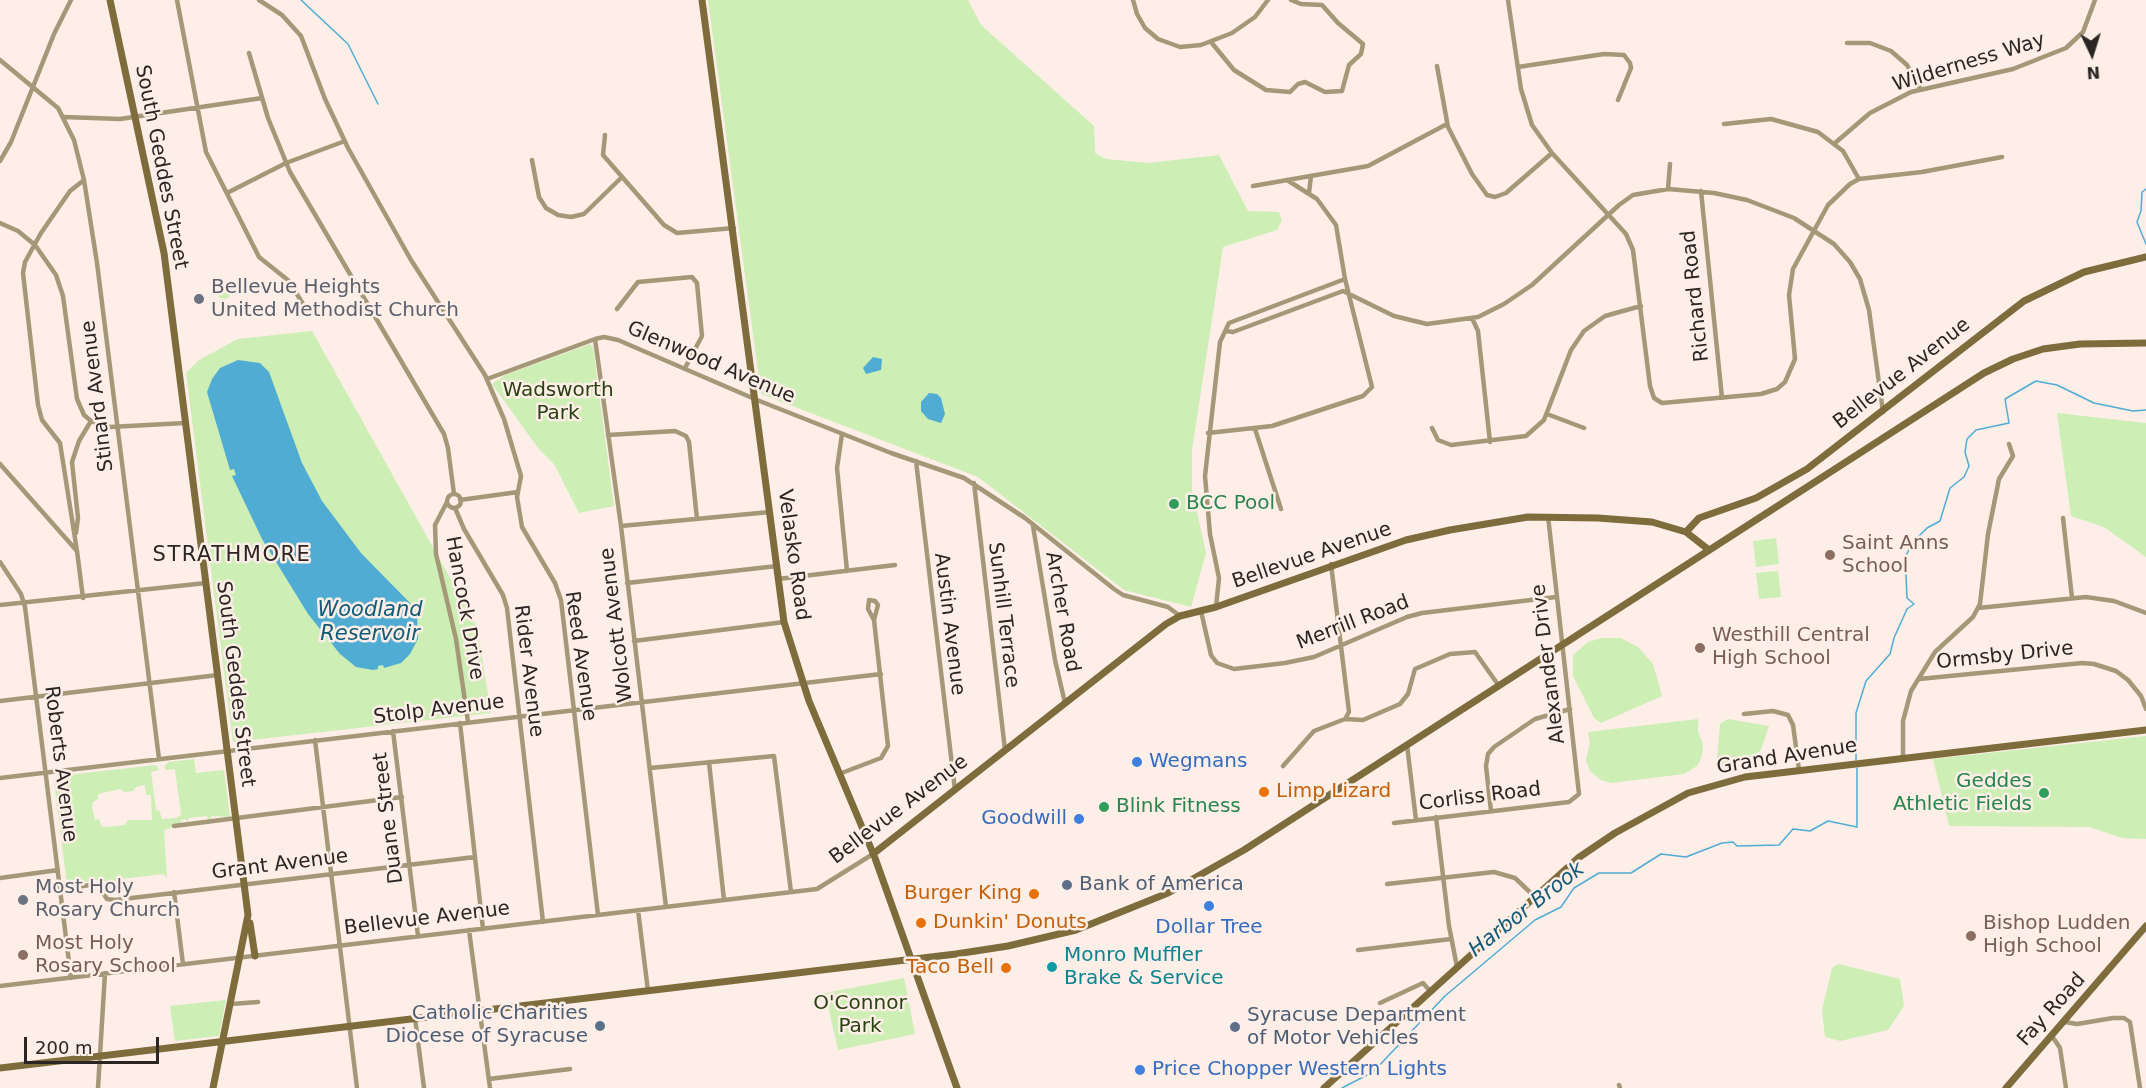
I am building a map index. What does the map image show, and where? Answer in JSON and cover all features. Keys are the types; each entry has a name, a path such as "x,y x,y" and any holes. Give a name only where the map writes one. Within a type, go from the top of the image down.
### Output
{"street":[{"path":"0,161 11,142 63,13 71,0"},
{"name":"South Geddes Street","path":"110,0 163,245 248,915 213,1088"},
{"path":"177,0 206,152 259,257 289,281 306,309"},
{"path":"259,0 282,15 301,36 324,99 345,141 411,260 487,379"},
{"name":"Velasko Road","path":"702,0 757,400 784,622 803,684 873,854 957,1088"},
{"path":"1133,0 1137,14 1145,28 1163,42 1180,47 1211,42 1243,27 1263,9 1268,0"},
{"path":"1211,42 1234,70 1264,89 1290,92 1298,84 1305,82 1325,92 1342,91 1349,65 1364,49 1360,39 1338,23 1322,5 1301,4 1291,0"},
{"path":"1508,0 1526,110 1532,124 1552,153 1626,234 1633,250 1650,386 1654,398 1667,403 1770,392 1781,386 1789,377 1795,359 1789,295 1791,278 1796,262 1834,197 1859,180 1922,172 2002,157"},
{"name":"Wilderness Way","path":"1835,143 1877,108 1920,88 2013,69 2066,48 2086,27 2095,0"},
{"path":"1847,43 1870,43 1891,51 1906,65 1920,88"},
{"path":"249,53 262,98 286,163 444,434 454,494 460,500 518,492"},
{"path":"1518,67 1604,54 1624,55 1631,68 1617,100"},
{"name":"Stinard Avenue","path":"0,60 54,103 64,117 74,141 84,180 98,263 159,759"},
{"path":"1437,66 1447,124 1455,145 1487,195 1498,196 1506,193 1552,153"},
{"path":"64,117 101,120 262,98"},
{"path":"1724,124 1759,118 1786,121 1818,132 1835,143 1848,157 1859,180"},
{"path":"1253,186 1349,171 1380,162 1447,124"},
{"path":"605,135 603,155 664,225 677,233 734,228"},
{"path":"226,193 286,163 345,141"},
{"path":"532,160 539,197 546,208 558,215 570,217 584,214 622,177"},
{"path":"1668,189 1670,164"},
{"path":"1309,193 1311,176"},
{"path":"83,598 76,536 60,443 40,417 23,273 25,262 70,191 84,180"},
{"path":"1208,433 1272,426 1367,394 1372,387 1345,279 1336,225 1324,207 1309,193 1287,180"},
{"path":"1348,291 1374,307 1406,320 1439,324 1472,318 1504,304 1532,285 1608,214 1640,192 1668,189 1701,191 1747,200 1794,218 1814,230 1846,256 1866,293 1883,412"},
{"name":"Richard Road","path":"1701,191 1722,398"},
{"path":"0,222 18,231 35,245 48,261 62,290 76,399 84,415 103,426 117,428 185,423"},
{"name":"Bellevue Avenue","path":"1686,532 1699,518 1756,498 1807,469 2024,302 2084,272 2146,257"},
{"path":"617,309 638,282 692,277 697,283 702,336 684,368"},
{"path":"1216,607 1219,578 1205,491 1208,433 1220,342 1229,323 1345,279"},
{"path":"1226,331 1233,332 1348,291"},
{"path":"1432,428 1438,440 1443,444 1490,442 1526,436 1540,425 1547,414 1571,350 1584,332 1605,316 1641,306"},
{"path":"1472,318 1478,331 1490,442"},
{"name":"Glenwood Avenue","path":"487,379 595,339 604,337 618,340 757,400 974,483 1033,525 1123,595 1168,607 1180,616"},
{"name":"Wolcott Avenue","path":"595,339 621,526 666,907"},
{"path":"0,1068 997,948 1054,936 1137,908 1223,863 1999,365 2032,352 2066,345 2146,344"},
{"name":"Reed Avenue","path":"487,379 519,465 521,476 518,492 522,527 555,583 561,600 598,915"},
{"path":"1547,414 1584,428"},
{"path":"76,536 78,518 72,477 75,453 91,421"},
{"path":"1255,429 1281,509"},
{"path":"608,435 675,431 686,436 689,442 697,519"},
{"path":"842,434 837,468 847,571"},
{"path":"1903,757 1904,711 1919,679 1935,652 1972,617 1978,608 1983,590 1988,534 2000,479 2013,456 2009,444"},
{"name":"Austin Avenue","path":"916,461 955,790"},
{"path":"0,464 77,551"},
{"name":"Sunhill Terrace","path":"974,483 1005,750"},
{"name":"Hancock Drive","path":"454,494 448,496 435,525 436,554 456,639 468,722"},
{"name":"Hancock Drive","path":"447,502 455,508 460,500"},
{"name":"Rider Avenue","path":"455,508 464,529 503,596 543,922"},
{"path":"621,526 770,512"},
{"name":"Bellevue Avenue","path":"0,986 791,892 824,886 873,854 1166,624 1180,616 1216,607 1331,564 1406,540 1450,530 1548,516 1652,522 1686,532 1709,550"},
{"name":"Alexander Drive","path":"1548,516 1580,787 1577,797 1569,802"},
{"path":"2063,518 2072,598"},
{"name":"Archer Road","path":"1033,525 1054,660 1065,703"},
{"name":"Roberts Avenue","path":"0,562 24,603 71,978"},
{"path":"1331,564 1349,712 1345,719"},
{"path":"778,579 895,565"},
{"path":"627,583 777,567"},
{"path":"0,605 206,584"},
{"name":"Merrill Road","path":"1201,611 1211,655 1217,663 1230,669 1285,663 1341,646 1407,616 1556,597"},
{"path":"1978,608 2072,598 2114,601 2146,614"},
{"path":"839,774 878,759 888,749 874,620"},
{"path":"634,641 784,622"},
{"path":"1282,766 1310,734 1345,719 1363,720 1400,704 1408,694 1415,669 1462,651 1475,652 1500,686"},
{"name":"Ormsby Drive","path":"1919,679 2082,663 2094,664 2116,671 2128,680 2141,696 2146,709"},
{"name":"Stolp Avenue","path":"0,778 881,674"},
{"path":"0,701 218,675"},
{"path":"1491,811 1486,765 1488,754 1494,747 1535,719 1570,709"},
{"path":"1744,714 1773,711 1788,715 1793,725 1798,770"},
{"path":"460,723 483,929"},
{"name":"Grand Avenue","path":"1324,1088 1534,896 1589,850 1688,793 1732,780 1798,770 2146,730"},
{"name":"Duane Street","path":"393,731 418,936"},
{"path":"315,740 357,1088"},
{"path":"1407,745 1416,820"},
{"path":"650,768 774,756 791,892"},
{"path":"709,762 724,900"},
{"path":"174,826 402,797"},
{"name":"Corliss Road","path":"1394,823 1569,802"},
{"path":"1436,817 1451,939 1457,966"},
{"name":"Grant Avenue","path":"60,889 98,884 105,896 111,900 475,857"},
{"path":"0,878 58,870"},
{"path":"1387,884 1507,874 1515,878 1534,896"},
{"path":"174,892 183,964"},
{"path":"638,910 648,991"},
{"path":"248,915 255,956"},
{"name":"Fay Road","path":"2006,1088 2146,926"},
{"path":"469,930 490,1088"},
{"path":"1358,950 1451,939"},
{"path":"98,1088 105,974"},
{"path":"1380,1003 1423,983 1430,991"},
{"path":"231,1004 258,1002"},
{"path":"415,1018 424,1088"},
{"path":"2065,1022 2077,1024 2124,1018 2130,1022 2140,1088"},
{"path":"2052,1036 2060,1048 2066,1088"},
{"path":"489,1079 570,1069"}],"green space":[{"path":"708,0 968,0 981,25 1094,126 1095,153 1106,159 1149,163 1219,155 1248,211 1279,212 1282,220 1277,230 1223,247 1192,450 1192,490 1206,553 1191,607 1124,590 978,477 761,394"},
{"path":"221,285 227,285 231,292 227,299 221,299 217,295 217,289"},
{"path":"312,331 477,626 491,713 233,742 186,373 199,360 238,339"},
{"name":"Wadsworth Park","path":"590,344 593,347 614,506 579,513 554,464 538,448 492,384 505,375"},
{"path":"2057,413 2146,423 2146,557 2104,527 2071,516"},
{"path":"1776,538 1779,564 1756,567 1753,541"},
{"path":"1778,571 1781,597 1759,599 1756,573"},
{"path":"1602,638 1621,638 1638,647 1653,664 1662,696 1601,723 1594,718 1573,676 1573,655 1588,642"},
{"path":"1698,719 1698,732 1703,744 1702,756 1697,766 1684,774 1611,783 1601,780 1590,771 1586,760 1590,742 1588,732"},
{"path":"1728,719 1769,726 1761,750 1750,760 1720,765 1717,760 1720,724"},
{"name":"Geddes Athletic Fields","path":"2146,736 2146,839 2123,838 2089,827 1949,826 1933,759"},
{"path":"194,759 196,773 224,770 230,817 211,816 211,820 208,821 207,816 189,818 187,823 186,819 181,820 181,824 164,830 167,878 163,874 121,879 121,883 105,885 97,880 67,885 54,781 58,776 156,765 159,770 151,772 156,810 159,810 162,819 176,818 181,815 175,769 166,770 164,766 169,762","holes":["145,785 146,795 151,795 152,820 128,820 125,825 105,827 101,826 99,819 95,820 92,807 93,802 98,799 98,794 120,789 124,792 133,791 136,787"]},
{"path":"1838,964 1900,979 1904,1006 1888,1030 1840,1041 1825,1037 1822,1010 1832,968"},
{"name":"O'Connor Park","path":"904,978 915,1034 838,1050 825,993"},
{"path":"226,1000 219,1036 175,1041 170,1006"}],"water":[{"path":"873,357 882,359 881,370 866,374 863,368"},
{"name":"Woodland Reservoir","path":"238,360 260,363 269,372 302,463 322,501 361,553 410,603 417,614 418,639 410,654 401,663 384,668 383,665 378,666 378,669 373,670 356,667 340,654 308,614 262,539 232,476 236,475 234,469 230,470 207,392 220,368"},
{"path":"929,393 937,394 941,398 945,414 941,423 928,419 921,411 921,402"}],"waterway":[{"path":"301,0 348,44 378,104"},
{"path":"2146,189 2142,192 2141,211 2137,222 2146,244"},
{"name":"Harbor Brook","path":"1856,760 1856,713 1866,681 1890,654 1894,638 1907,609 1914,604 1907,598 1906,575 1901,567 1912,543 1927,528 1940,521 1950,488 1964,477 1969,466 1965,452 1967,439 1976,430 2009,423 2005,399 2036,381 2057,385 2094,403 2133,411 2146,410"},
{"name":"Harbor Brook","path":"1342,1088 1373,1072 1445,996 1535,920 1561,907 1574,888 1599,873 1631,873 1661,854 1686,857 1722,843 1733,842 1737,846 1779,845 1793,829 1810,831 1828,821 1857,827 1857,768"}],"place":[{"name":"Bellevue Heights United Methodist Church","path":"199,299"},
{"name":"BCC Pool","path":"1174,504"},
{"name":"Saint Anns School","path":"1830,555"},
{"name":"Westhill Central High School","path":"1700,648"},
{"name":"Wegmans","path":"1137,762"},
{"name":"Limp Lizard","path":"1264,792"},
{"name":"Geddes Athletic Fields","path":"2044,793"},
{"name":"Blink Fitness","path":"1104,807"},
{"name":"Goodwill","path":"1079,819"},
{"name":"Bank of America","path":"1067,885"},
{"name":"Burger King","path":"1034,894"},
{"name":"Most Holy Rosary Church","path":"23,900"},
{"name":"Dollar Tree","path":"1209,906"},
{"name":"Dunkin' Donuts","path":"921,923"},
{"name":"Bishop Ludden High School","path":"1971,936"},
{"name":"Most Holy Rosary School","path":"23,955"},
{"name":"Monro Muffler Brake & Service","path":"1052,967"},
{"name":"Taco Bell","path":"1006,968"},
{"name":"Catholic Charities Diocese of Syracuse","path":"600,1026"},
{"name":"Syracuse Department of Motor Vehicles","path":"1235,1027"},
{"name":"Price Chopper Western Lights","path":"1140,1070"}],"district":[{"name":"STRATHMORE","path":"232,556"}]}
